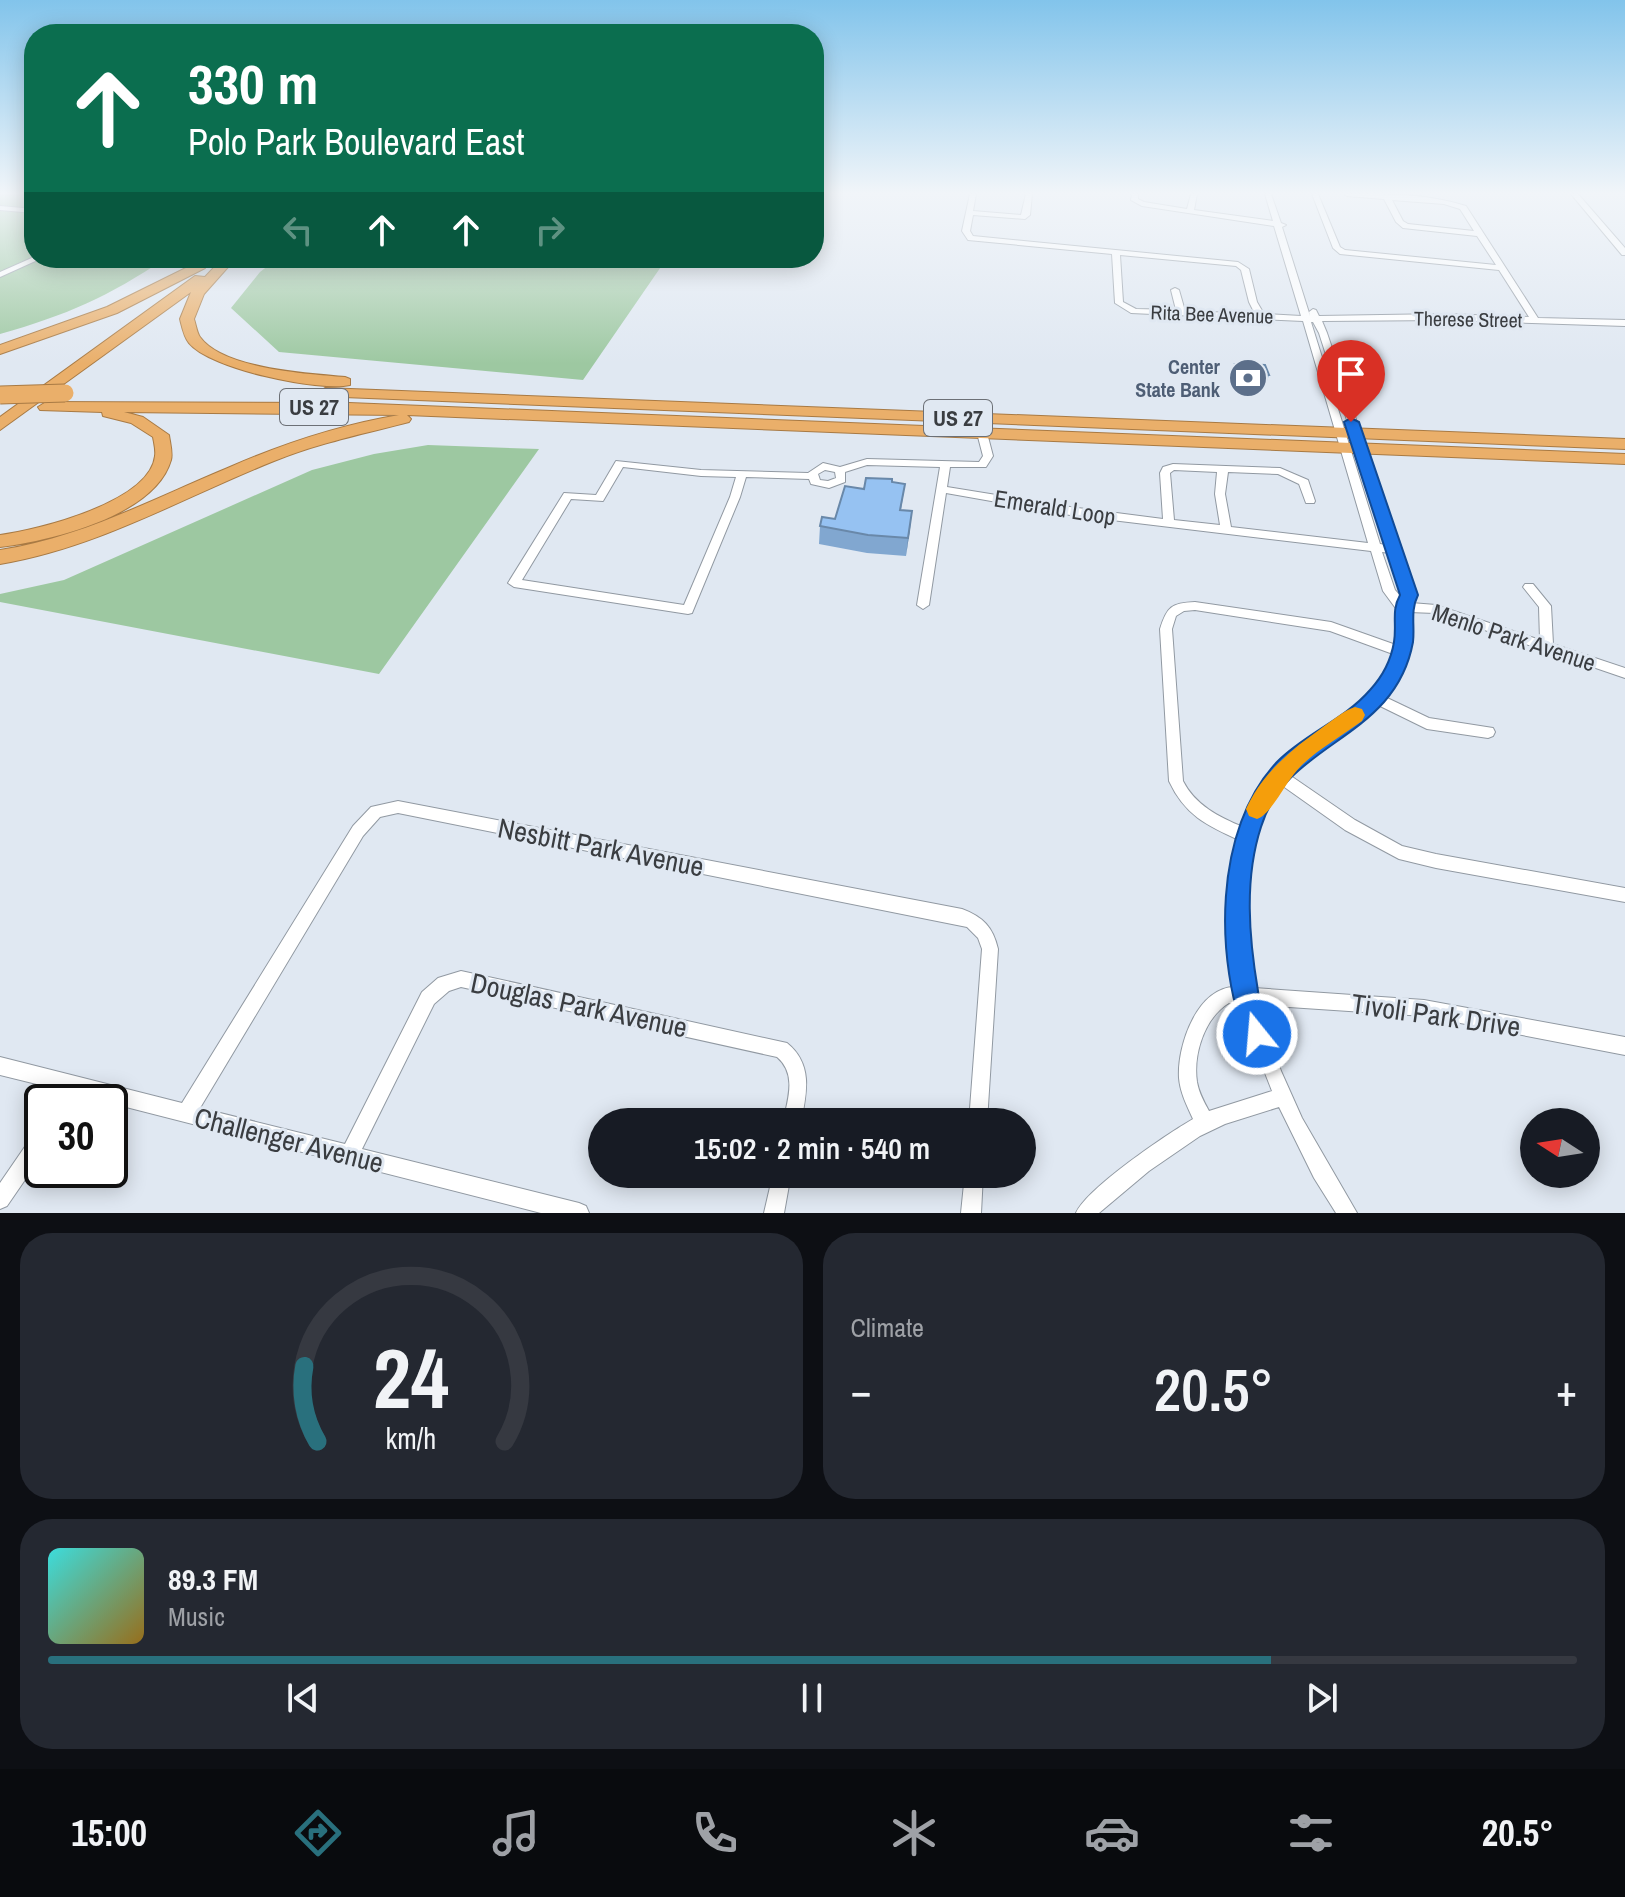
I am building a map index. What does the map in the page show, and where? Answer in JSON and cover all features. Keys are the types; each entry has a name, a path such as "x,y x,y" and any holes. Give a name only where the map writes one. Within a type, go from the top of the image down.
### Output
{"highway":[{"path":"0,350 112,310 193,268"},
{"path":"0,408 198,268"},
{"path":"0,425 215,268"},
{"path":"218,268 200,285 188,314 189,328 197,342 229,363 275,375 560,402"},
{"name":"US 27","path":"0,395 289,392 560,402 1349,441 1625,459"},
{"name":"US 27","path":"0,408 277,406 982,433 1625,444"},
{"path":"0,541 51,533 99,515 143,486 162,458 161,435 147,424 113,414 46,407"},
{"path":"0,557 74,540 292,448 354,428 426,417 582,417"}],"street":[{"path":"1102,251 1238,264 1245,269 1260,315"},
{"path":"1290,251 1349,441 1359,498 1389,591 1406,601"},
{"path":"1341,251 1501,268"},
{"path":"1490,251 1536,321"},
{"name":"Rita Bee Avenue","path":"1116,252 1119,303 1134,311 1312,318"},
{"path":"0,275 24,264"},
{"path":"1175,290 1181,312"},
{"name":"Therese Street","path":"1312,318 1444,317 1625,323"},
{"path":"1312,318 1349,441 1376,500 1394,550 1406,601 1404,630 1401,652 1391,679 1376,698 1302,752 1279,775 1259,805 1246,836 1238,900 1245,994 1257,1034 1283,1097 1347,1213"},
{"path":"812,476 815,470 823,466 840,470 867,462 974,466 987,460 982,433"},
{"path":"742,474 688,610 514,583 568,495 599,499 620,463 742,474 812,476 819,484 834,485 841,480 840,470"},
{"path":"923,605 945,466"},
{"path":"1169,524 1167,469 1223,468 1289,473 1304,482 1310,501"},
{"path":"1223,468 1220,494 1226,531"},
{"name":"Emerald Loop","path":"940,489 1169,524 1394,550"},
{"path":"1359,498 1376,500"},
{"path":"1529,587 1545,606 1547,647"},
{"name":"Menlo Park Avenue","path":"1406,601 1625,673"},
{"path":"1246,836 1199,812 1178,787 1174,774 1166,629 1171,613 1182,607 1195,606 1323,625 1401,652"},
{"path":"1376,698 1427,723 1488,732"},
{"path":"1279,775 1350,825 1399,852 1625,895"},
{"name":"Nesbitt Park Avenue","path":"186,1113 362,826 376,812 398,807 962,917 974,922 983,931 990,949 979,1108"},
{"name":"Douglas Park Avenue","path":"349,1155 428,998 444,984 461,979 781,1049 792,1058 798,1073 799,1091 795,1108"},
{"path":"1205,1122 1195,1103 1188,1078 1201,1022 1216,999 1245,994"},
{"name":"Tivoli Park Drive","path":"1245,994 1424,1008 1625,1046"},
{"name":"Challenger Avenue","path":"0,1066 47,1084"},
{"path":"1086,1213 1123,1181 1205,1122 1283,1097"},
{"name":"Challenger Avenue","path":"128,1103 186,1113 349,1155 534,1208 579,1213"},
{"path":"0,1199 24,1165"},
{"path":"774,1213 779,1188"},
{"path":"971,1213 973,1188"}],"green space":[{"path":"0,251 24,251 24,268 150,268 86,304 0,334"},
{"path":"265,268 660,268 583,380 279,352 231,308"},
{"path":"428,445 539,449 379,674 0,602 0,594 64,580 312,470 374,454"}],"building":[{"path":"1235,364 1265,365 1269,375 1238,373"},
{"path":"866,478 892,479 892,482 905,484 900,510 912,511 908,538 868,535 820,526 822,517 835,519 845,486 864,489"}],"slow traffic":[{"path":"1257,809 1271,786 1294,759 1355,715"}],"place":[{"name":"Center State Bank","path":"1248,378"}],"route":[{"path":"1257,1034 1245,994 1238,915 1239,873 1250,825 1265,795 1286,767 1376,698 1395,671 1404,641 1403,607 1409,595 1351,422"}]}
